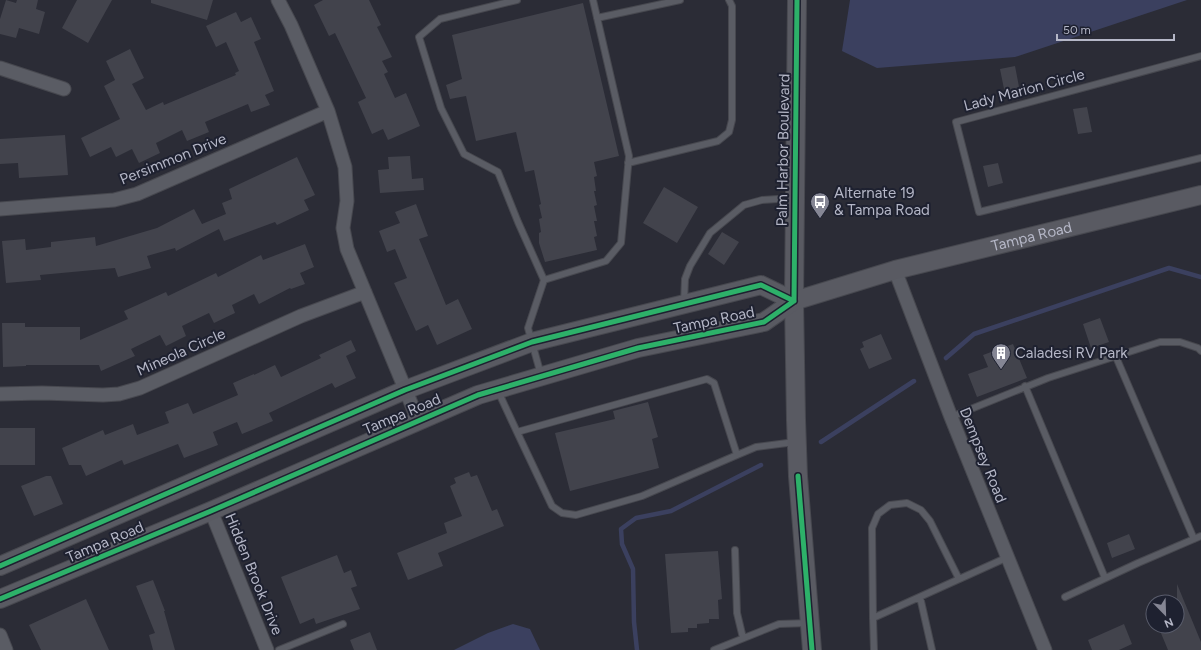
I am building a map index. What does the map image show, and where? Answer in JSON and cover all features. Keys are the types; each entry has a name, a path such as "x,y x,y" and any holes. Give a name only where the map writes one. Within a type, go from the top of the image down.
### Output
{"main road":[{"name":"Palm Harbor Boulevard","path":"797,0 794,301 798,476 809,623"},
{"name":"Tampa Road","path":"0,599 211,511 478,395 638,348 764,322 794,301 895,270 1201,195"},
{"name":"Tampa Road","path":"0,566 405,390 532,342 761,285 794,301"},
{"path":"809,623 812,650"}],"street":[{"path":"278,0 291,25 328,110 345,167 347,201 344,228 347,249 418,420"},
{"path":"0,68 64,89"},
{"name":"Persimmon Drive","path":"0,209 114,200 137,194 328,110"},
{"name":"Dempsey Road","path":"895,270 951,417 1045,650"},
{"name":"Mineola Circle","path":"0,394 119,394 140,388 301,316 365,292"},
{"name":"Hidden Brook Drive","path":"211,511 267,650"},
{"path":"0,635 6,650"}],"lane":[{"path":"517,0 440,19 419,37 441,108 464,154 498,172 544,280 528,328 541,376"},
{"path":"544,280 606,261 621,243 628,156 593,0"},
{"path":"597,18 680,0"},
{"path":"628,163 718,141 729,132 732,120 732,6 729,0"},
{"name":"Lady Marion Circle","path":"1201,56 956,122 979,212 1201,158"},
{"path":"685,305 685,279 690,266 710,233 744,204 762,200 795,198"},
{"path":"951,417 1025,386 1160,342 1180,342 1198,348 1201,351"},
{"path":"1116,357 1194,539"},
{"path":"517,432 707,379 714,383 737,455"},
{"path":"1025,386 1105,578"},
{"path":"497,389 552,506 562,513 576,515 642,496 756,447 797,442"},
{"path":"874,650 872,528 878,514 890,505 907,503 921,510 930,521 959,579"},
{"path":"1065,597 1201,536"},
{"path":"735,550 736,613 743,638"},
{"path":"873,618 1008,557"},
{"path":"920,597 932,650"},
{"path":"714,650 779,624 809,623"},
{"path":"279,650 343,624"}],"water":[{"path":"850,0 1187,0 1015,57 877,68 842,51"},
{"path":"513,624 530,629 540,650 454,650 488,633"}],"building":[{"path":"6,0 16,3 17,0 38,0 36,9 45,12 39,34 19,28 16,38 0,34 0,19"},
{"path":"77,0 112,0 88,43 62,28"},
{"path":"151,0 213,0 207,20 151,3"},
{"path":"323,0 369,0 381,25 377,27 392,57 382,61 388,72 384,74 395,98 406,93 420,126 388,140 383,129 372,134 358,102 366,98 335,33 329,36 314,5"},
{"path":"583,3 619,156 594,162 597,176 594,177 596,191 594,191 597,205 594,206 597,221 594,221 597,236 594,237 597,250 545,262 539,243 539,233 541,232 539,219 542,218 539,205 541,204 534,170 525,172 516,132 476,141 466,96 450,99 446,85 462,79 452,35"},
{"path":"236,12 241,22 251,17 261,39 254,42 274,91 265,95 270,105 251,112 248,104 205,122 209,132 187,141 182,130 156,143 160,153 139,163 132,149 116,157 111,147 90,157 81,138 120,119 104,86 115,80 106,61 130,49 144,78 132,84 146,110 163,102 164,105 236,75 235,73 239,71 226,42 216,47 206,26"},
{"path":"1015,66 1020,92 1005,94 1000,69"},
{"path":"1087,107 1092,132 1078,134 1073,109"},
{"path":"65,135 68,175 19,178 18,163 0,164 0,139"},
{"path":"410,156 412,179 423,178 424,190 380,193 378,170 389,169 388,157"},
{"path":"297,157 315,195 304,200 309,210 277,225 275,222 224,241 219,229 176,251 175,248 147,256 151,268 118,277 115,268 40,275 41,280 6,283 2,241 25,239 26,250 51,247 51,242 95,237 96,246 157,228 194,209 202,224 226,214 222,203 232,199 229,189"},
{"path":"998,163 1003,183 988,187 983,166"},
{"path":"664,187 698,207 677,243 643,223"},
{"path":"416,204 428,236 419,239 446,305 458,299 472,329 437,345 428,325 416,331 394,283 407,278 395,249 387,252 379,231 400,223 395,212"},
{"path":"722,232 739,242 724,265 708,254"},
{"path":"305,244 314,267 300,273 305,284 291,289 290,288 259,304 254,294 232,305 235,313 214,323 209,313 182,326 186,336 166,346 160,335 131,349 135,356 101,371 99,365 26,365 3,367 2,323 25,323 25,327 80,327 80,340 128,319 124,311 166,292 168,296 216,273 218,277 261,255 263,260"},
{"path":"1100,318 1109,342 1091,348 1083,324"},
{"path":"881,334 892,359 869,369 860,349 864,347 862,342"},
{"path":"351,340 356,351 346,356 356,378 335,388 332,383 269,413 273,421 242,434 237,422 213,432 218,445 184,458 178,444 124,465 122,460 86,476 81,465 69,465 62,448 103,430 105,435 133,424 137,435 169,423 165,412 188,403 193,414 238,395 233,383 275,365 281,377 321,358 319,355"},
{"name":"Caladesi RV Park","path":"1013,344 1027,378 977,397 968,374 988,367 983,355"},
{"path":"648,402 658,437 652,439 659,468 570,491 555,433 615,419 613,411"},
{"path":"0,428 35,428 35,465 0,465"},
{"path":"469,472 471,477 477,475 492,511 497,509 504,526 438,553 443,566 408,580 397,553 447,533 444,523 462,516 450,486 456,483 454,478"},
{"path":"46,476 51,476 63,504 34,516 21,486"},
{"path":"1129,534 1135,549 1112,558 1107,543"},
{"path":"718,551 722,599 718,600 719,619 709,619 709,623 697,624 697,628 688,628 688,632 671,633 665,554"},
{"path":"337,555 344,573 351,570 357,586 351,588 360,609 316,624 314,618 300,624 281,577"},
{"path":"153,580 165,611 175,650 153,650 149,635 155,633 136,586"},
{"path":"1177,584 1181,594 1177,594"},
{"path":"86,599 109,650 41,650 29,625"},
{"path":"1185,603 1201,642 1201,650 1168,650 1161,634 1185,634"},
{"path":"1124,624 1132,644 1119,650 1092,650 1088,640"},
{"path":"370,632 377,650 354,650 350,640"}],"waterway":[{"path":"946,358 974,334 1169,268 1201,277"},
{"path":"821,442 914,381"},
{"path":"637,650 634,622 633,569 622,544 621,529 636,518 671,511 761,465"}],"cycle path":[{"path":"794,301 797,0"},
{"path":"0,566 405,390 532,342 761,285 794,301"},
{"path":"0,599 211,511 478,395 638,348 764,322 794,301"},
{"path":"798,476 812,650"}],"place":[{"name":"Alternate 19 & Tampa Road","path":"820,219"},
{"name":"Caladesi RV Park","path":"1001,370"}]}
